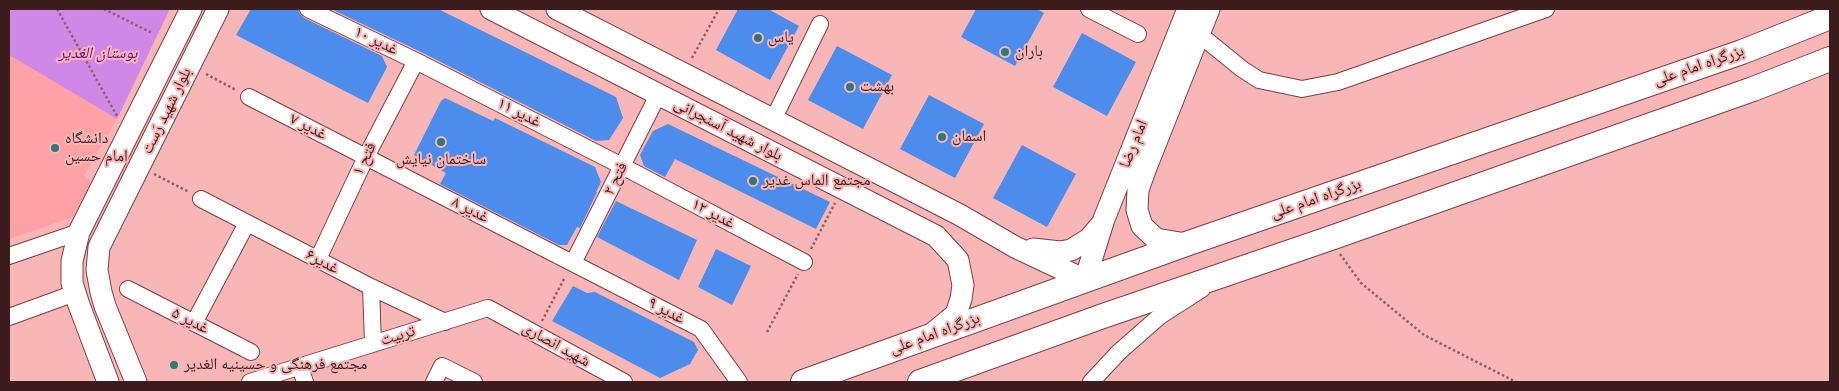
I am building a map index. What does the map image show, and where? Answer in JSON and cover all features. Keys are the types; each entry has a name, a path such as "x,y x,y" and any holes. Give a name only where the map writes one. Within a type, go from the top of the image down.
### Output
{"highway":[{"name":"بزرگراه امام علی","path":"803,382 1186,244 1742,52 1830,17"},
{"path":"920,382 1103,316 1328,239 1744,92 1830,59"}],"main road":[{"name":"بلوار شهید رَست","path":"108,382 72,283 72,261 79,232 191,9"},
{"name":"بلوار شهید رَست","path":"136,382 105,306 97,270 99,247 218,9"},
{"name":"بلوار شهید آسنجرانی","path":"491,9 936,236 958,260 963,285 962,299 956,314 929,336"},
{"name":"امام رضا","path":"1186,244 1156,239 1142,226 1137,210 1136,167 1188,9"},
{"name":"امام رضا","path":"1085,280 1104,219 1136,167 1209,9"},
{"name":"بلوار شهید آسنجرانی","path":"565,11 960,215 1015,247 1085,280"},
{"path":"936,236 953,240 959,239 964,235 966,228 960,215"},
{"path":"1015,247 1060,252 1071,250 1089,239 1104,219"}],"street":[{"name":"غدیر ۱۰","path":"308,9 416,61"},
{"path":"1089,9 1138,34"},
{"path":"1199,34 1242,69 1259,80 1302,89 1338,82 1546,9"},
{"path":"773,120 820,24"},
{"name":"فتح ۱","path":"318,259 366,156 416,61"},
{"name":"غدیر ۱۱","path":"416,61 622,166"},
{"name":"فتح ۲","path":"573,263 658,95"},
{"name":"غدیر ۷","path":"249,97 366,156"},
{"name":"غدیر ۸","path":"366,156 573,263"},
{"name":"غدیر ۱۲","path":"622,166 804,262"},
{"name":"غدیر۶","path":"201,199 371,287 445,322"},
{"path":"194,323 247,223"},
{"path":"9,256 79,232"},
{"name":"غدیر ۹","path":"573,263 701,329 738,382"},
{"path":"1091,382 1119,352 1160,316 1221,276"},
{"path":"371,287 373,344"},
{"name":"غدیر ۵","path":"128,289 251,352"},
{"path":"9,317 75,293"},
{"name":"شهید انصاری","path":"488,308 615,380"},
{"name":"تربیت","path":"256,382 302,375 373,344 488,308"},
{"path":"434,382 442,366 474,382"}],"path":[{"path":"57,9 119,120 132,126"},
{"path":"104,9 152,33"},
{"path":"684,74 719,9"},
{"path":"189,66 249,97"},
{"path":"139,166 201,199"},
{"path":"1328,239 1361,283 1424,335 1516,382"},
{"path":"536,334 573,263"}],"shaded area":[{"name":"دانشگاه امام حسین","path":"9,55 117,119 84,176 91,182 73,217 9,239"}],"green space":[{"name":"بوستان الغدیر","path":"9,9 170,9 117,119 9,55"}],"building":[{"path":"251,9 298,9 304,18 382,56 387,67 368,103 236,35"},
{"path":"331,9 438,9 616,97 623,118 609,140 596,141 421,52"},
{"name":"یاس","path":"738,9 768,9 799,26 770,80 716,50"},
{"name":"باران","path":"976,9 1037,9 1044,13 1015,66 961,37"},
{"path":"1082,33 1136,62 1107,116 1053,87"},
{"name":"بهشت","path":"837,46 892,75 863,129 808,100"},
{"name":"اسمان","path":"929,95 984,124 955,178 900,149"},
{"path":"445,98 493,121 495,118 595,167 601,182 580,228 577,227 567,245 559,245 440,184 446,173 414,155 441,101"},
{"name":"مجتمع الماس غدیر","path":"668,124 830,202 816,229 675,159 665,177 644,166 640,155 653,131"},
{"path":"1022,145 1076,174 1047,227 993,198"},
{"path":"616,201 697,240 679,280 597,237"},
{"path":"716,249 751,266 732,305 698,287"},
{"path":"573,286 587,293 595,292 694,342 698,350 690,364 660,378 552,321"}],"place":[{"name":"یاس","path":"758,38"},
{"name":"باران","path":"1005,52"},
{"name":"بهشت","path":"850,87"},
{"name":"اسمان","path":"942,137"},
{"name":"ساختمان نیایش","path":"441,142"},
{"name":"دانشگاه امام حسین","path":"55,148"},
{"name":"مجتمع الماس غدیر","path":"753,181"},
{"name":"مجتمع فرهنگی و حسینیه الغدیر","path":"174,365"}]}
